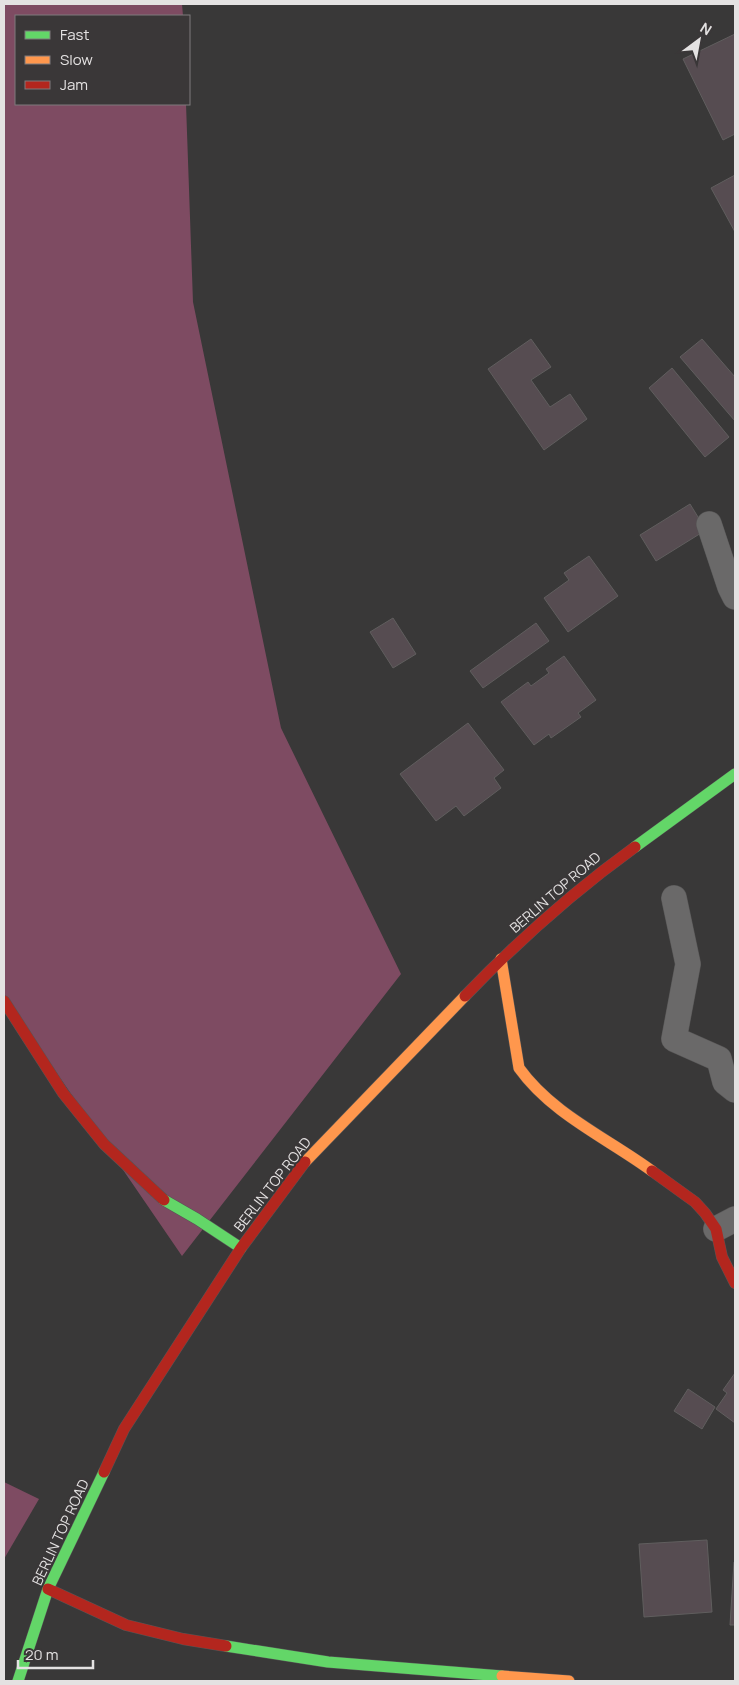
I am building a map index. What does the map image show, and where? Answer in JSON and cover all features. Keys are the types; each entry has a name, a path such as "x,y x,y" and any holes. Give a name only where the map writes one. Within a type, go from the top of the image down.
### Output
{"street":[{"path":"709,524 730,588 735,597"},
{"name":"BERLIN TOP ROAD","path":"18,1681 48,1589 124,1429 241,1248 303,1164 501,960 597,874 735,774"},
{"path":"674,898 688,964 674,1039 719,1059 725,1082 735,1090"},
{"path":"501,960 519,1068 529,1082 558,1109 645,1166 695,1202 705,1213 726,1224 722,1256 735,1283"},
{"path":"4,1001 63,1093 104,1144 161,1198 241,1248"},
{"path":"48,1589 126,1625 183,1639 328,1662 569,1681"}],"shaded area":[{"path":"4,4 182,4 183,15 15,15 15,105 186,105 193,302 281,728 401,974 182,1256 4,996"},
{"path":"4,1482 39,1499 4,1559"}],"building":[{"path":"735,34 735,134 723,140 683,59"},
{"path":"735,175 735,232 711,188"},
{"path":"531,339 551,367 531,380 550,407 570,394 587,419 544,450 488,369"},
{"path":"702,339 735,377 735,421 680,357"},
{"path":"672,368 729,437 705,457 649,388"},
{"path":"690,504 706,530 656,561 640,535"},
{"path":"589,556 618,596 568,632 544,598 569,580 564,573"},
{"path":"393,618 416,654 393,668 370,632"},
{"path":"536,623 549,641 483,688 470,671"},
{"path":"564,656 596,700 578,713 581,717 551,738 549,734 534,745 501,702 528,682 531,686 549,673 546,669"},
{"path":"468,723 504,770 494,778 501,788 464,816 456,806 436,821 400,774"},
{"path":"735,1373 735,1423 716,1409 727,1393 723,1390"},
{"path":"688,1389 715,1407 702,1429 674,1411"},
{"path":"707,1540 712,1612 644,1617 639,1544"},
{"path":"734,1562 735,1625 730,1625"}],"traffic: fast":[{"path":"635,847 735,774"},
{"path":"164,1200 241,1248"},
{"path":"18,1681 48,1589 104,1472"},
{"path":"226,1646 328,1662 502,1676"}],"traffic: slow":[{"path":"501,959 519,1068 547,1099 652,1171"},
{"path":"305,1162 465,996"},
{"path":"502,1676 569,1681"}],"traffic: jam":[{"path":"465,996 547,918 590,881 635,847"},
{"path":"4,1001 63,1093 104,1144 164,1200"},
{"path":"104,1472 124,1429 241,1248 305,1162"},
{"path":"652,1171 695,1202 705,1213 716,1229 722,1257 735,1283"},
{"path":"48,1589 126,1625 183,1639 226,1646"}]}
